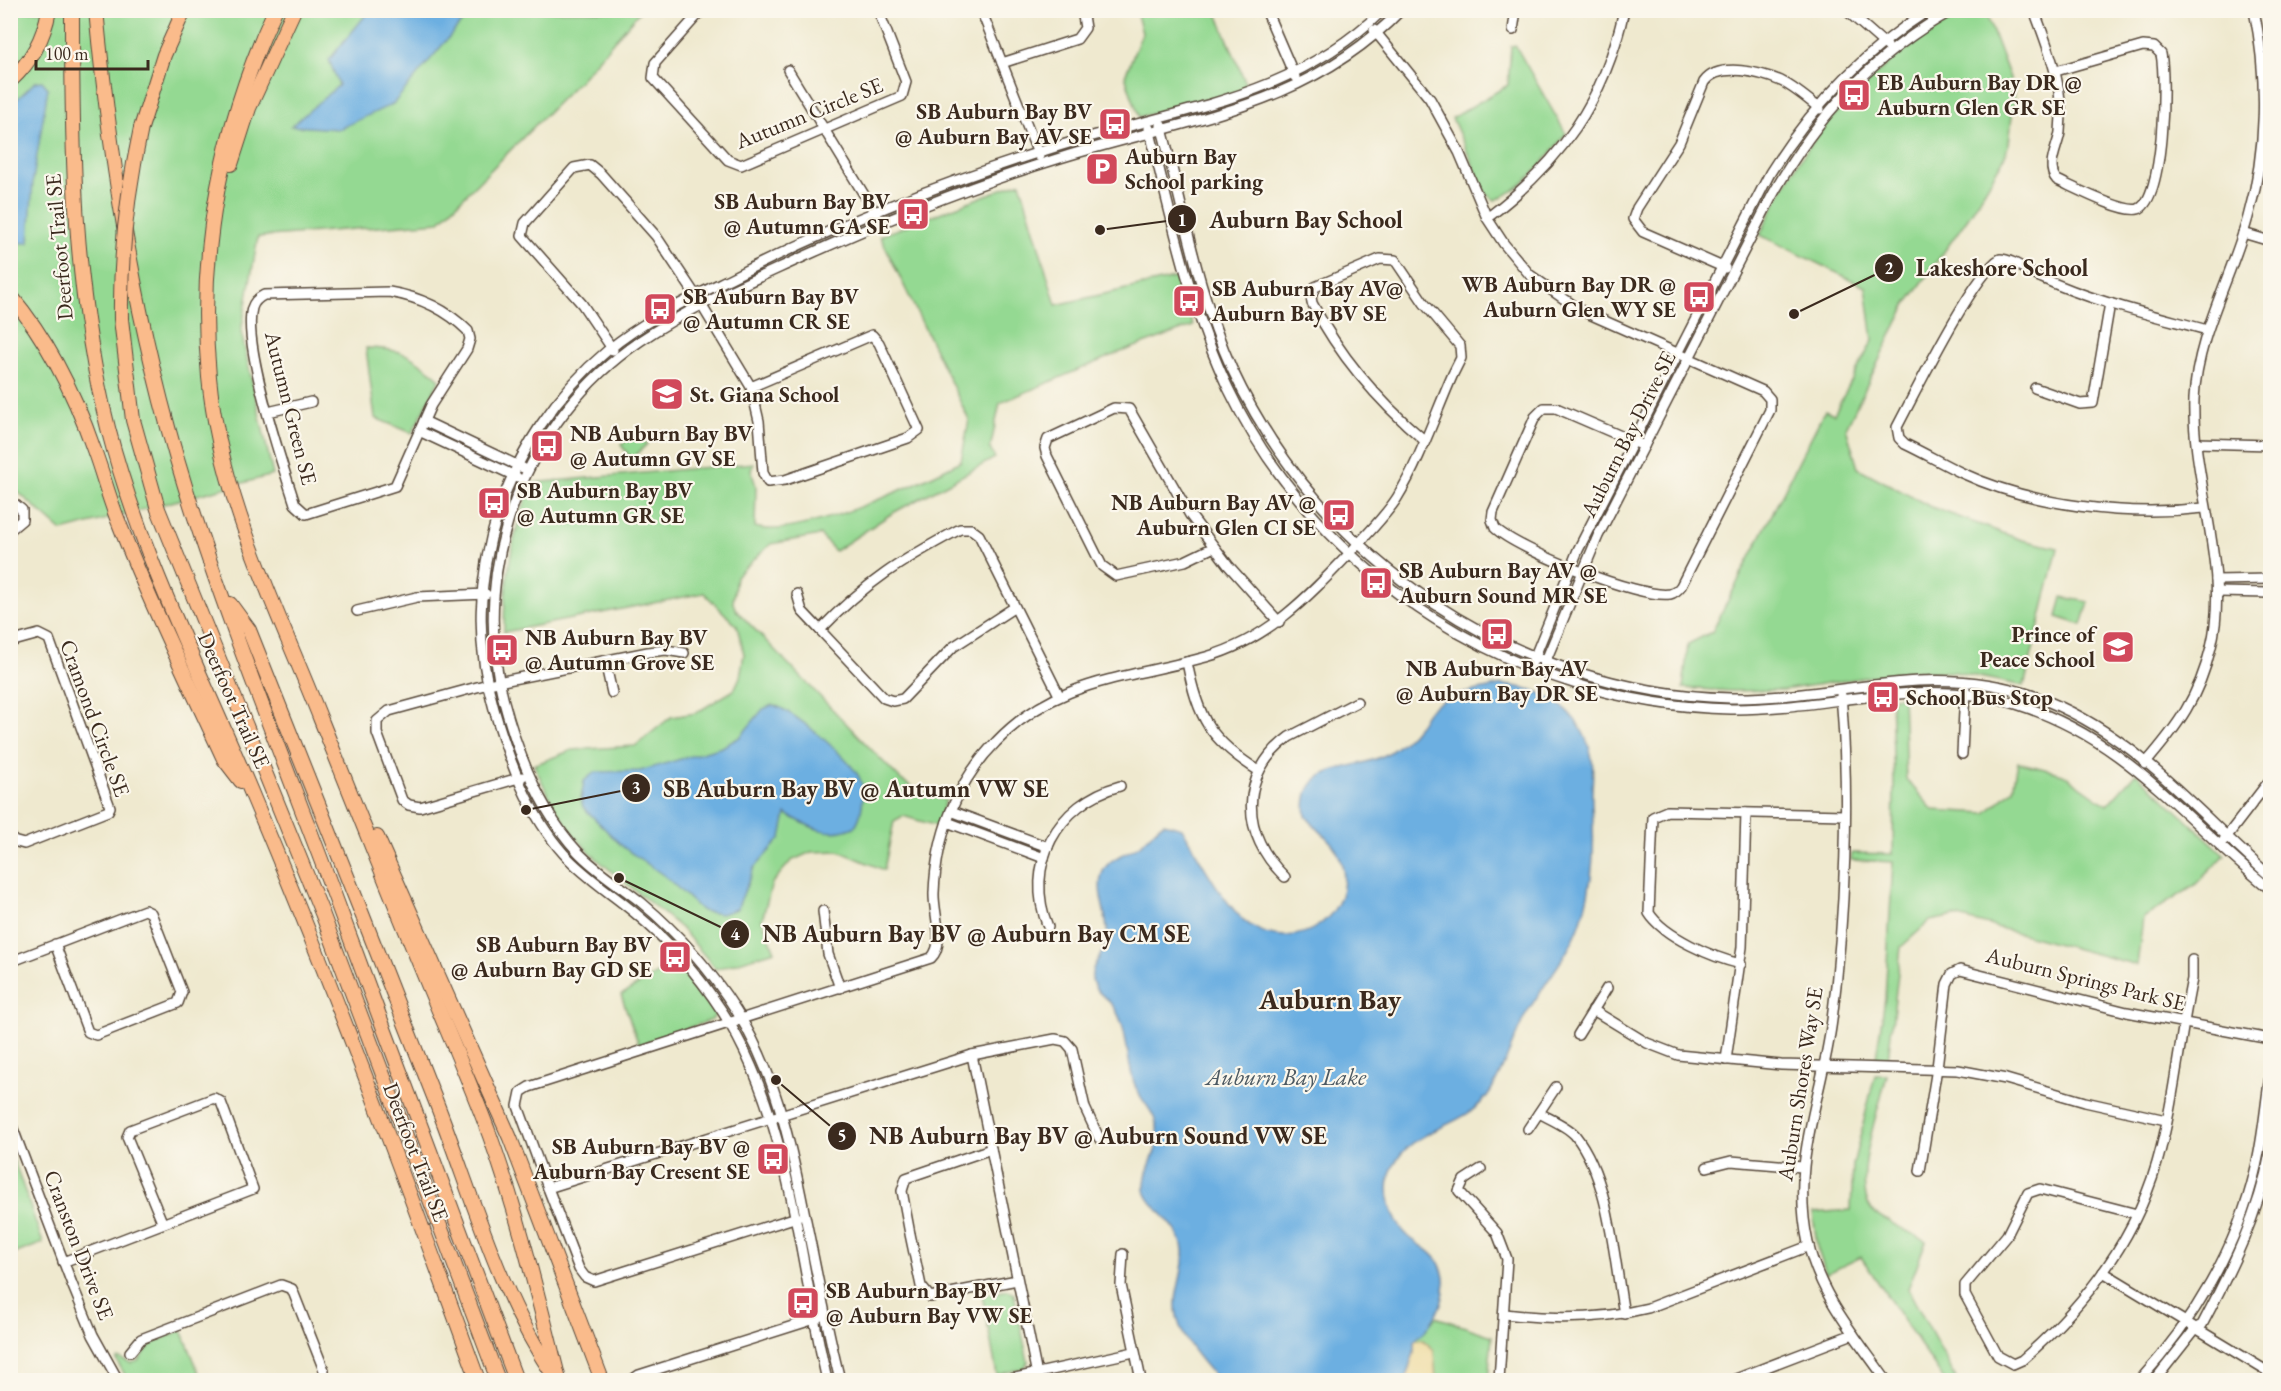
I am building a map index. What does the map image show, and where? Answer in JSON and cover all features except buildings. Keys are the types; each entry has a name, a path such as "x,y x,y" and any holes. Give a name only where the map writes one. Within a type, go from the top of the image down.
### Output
{"highway":[{"path":"10,81 25,68 39,44 49,10"},
{"name":"Deerfoot Trail SE","path":"72,10 75,230 89,342 108,428 144,542 254,798 358,1059 478,1380"},
{"name":"Deerfoot Trail SE","path":"96,10 107,119 139,308 182,474 220,590 516,1380"},
{"path":"184,10 164,55 141,128 126,207 121,275 122,319 133,420 158,509 322,913 498,1380"},
{"path":"275,10 254,57 233,116 216,194 208,254 205,322 209,380 218,436 246,532 490,1136 536,1284 558,1380"},
{"path":"214,217 249,108 294,10"},
{"path":"10,295 30,318 69,386 94,448 118,521 158,614 224,759 254,798"},
{"path":"220,590 249,630 436,1102 506,1287 524,1329 543,1361 558,1380"},
{"path":"332,747 341,756 510,1138 602,1380"}],"street":[{"name":"Autumn Circle SE","path":"702,10 655,63 652,74 655,83 698,125 728,160 745,164 897,100 905,92 906,82 878,10"},
{"path":"981,10 1042,163"},
{"path":"1002,63 1077,39 1085,28 1082,10"},
{"path":"1266,10 1299,85"},
{"path":"827,1380 771,1118 753,1067 730,1023 706,988 676,952 651,927 586,875 563,852 534,812 501,730 488,684 482,633 482,594 492,534 512,475 549,412 582,374 611,347 655,318 696,296 774,257 875,213 1038,152 1159,116 1243,95 1294,74 1325,57 1369,24 1383,10"},
{"path":"840,1380 783,1114 759,1053 742,1020 711,975 683,941 644,905 586,860 571,844 549,814 530,774 509,716 500,682 494,636 494,595 503,540 523,480 564,412 618,358 655,332 703,306 881,223 1042,163 1150,131 1247,106 1299,85 1325,71 1377,33 1401,10"},
{"path":"1513,30 1516,10"},
{"path":"1486,218 1541,172 1577,128 1607,68 1624,10"},
{"path":"1846,10 1892,50"},
{"name":"Auburn Bay Drive SE","path":"1530,668 1570,568 1770,173 1817,106 1849,72 1884,42 1929,10"},
{"name":"Auburn Bay Drive SE","path":"1542,673 1581,572 1784,174 1844,94 1892,50 1953,10"},
{"path":"2034,10 2056,71 2060,122 2057,147 2051,164 2052,175 2056,180 2125,208 2140,208 2145,205 2151,193 2162,132 2164,87 2161,54 2154,47 2143,46 2056,71"},
{"path":"2139,770 2169,737 2195,696 2211,646 2217,592 2196,443 2194,398 2207,330 2243,233 2258,175 2266,131 2261,58 2254,10"},
{"path":"1369,24 1416,78 1440,115 1459,152 1486,218 1518,262 1547,290 1580,310 1762,391 1770,399 1770,410 1681,586 1675,592 1666,594 1646,590 1581,572 1499,532 1492,520 1535,417 1544,408 1556,408 1644,446"},
{"path":"788,70 881,223"},
{"path":"1733,271 1643,232 1634,219 1637,208 1679,143 1704,82 1718,72 1753,73 1780,81 1827,114"},
{"path":"1159,116 1208,306 1231,366 1279,452 1319,504 1358,544 1435,606 1480,632 1545,662 1608,682 1695,696 1755,698 1904,680 1965,681 2000,686 2056,705 2120,740 2147,761 2271,876"},
{"path":"1147,120 1194,300 1206,336 1229,390 1257,440 1290,487 1349,553 1423,612 1481,646 1530,668 1606,693 1692,706 1732,709 1790,706 1916,691 1965,693 2016,704 2067,724 2098,740 2139,770 2271,889"},
{"path":"618,358 582,304 525,243 522,236 525,223 574,168 582,165 590,165 602,174 656,236 703,306 751,387 759,421 763,473 768,482 785,480 908,438 919,430 879,344 872,335 751,387"},
{"path":"2243,233 2271,241"},
{"path":"805,1215 600,1280 591,1280 579,1269 548,1188 518,1106 521,1092 529,1087 928,961 934,956 938,944 934,906 935,870 947,822 966,781 996,741 1024,717 1059,695 1104,679 1187,662 1244,643 1279,622 1311,594 1396,500 1424,440 1461,358 1460,346 1424,303 1395,260 1380,259 1320,284 1312,292 1312,303 1339,349 1374,394 1424,440"},
{"path":"2204,508 2177,511 2118,510 2053,500 1963,473 1905,444 1899,438 1898,427 1949,329 1997,260 2006,260 2050,282 2110,303 2207,330"},
{"name":"Autumn Green SE","path":"389,292 430,303 449,315 470,335 467,349 423,421 398,483 393,488 306,514 295,504 268,412 250,335 252,308 258,298 389,292"},
{"path":"2035,388 2080,404 2093,403 2110,303"},
{"path":"268,412 311,402"},
{"path":"1214,548 1168,566 1116,576 1108,573 1102,566 1047,456 1045,448 1048,439 1116,407 1129,409 1175,492 1214,548 1279,622"},
{"path":"423,421 528,470"},
{"path":"419,431 523,480"},
{"path":"2196,443 2271,445"},
{"path":"10,500 22,510 22,520 10,530"},
{"path":"820,630 879,576 903,560 966,528 979,535 1059,695"},
{"path":"2216,580 2271,579"},
{"path":"2217,592 2271,593"},
{"path":"797,594 802,610 884,698 893,701 903,699 953,647 1015,607"},
{"path":"357,611 417,597 494,595"},
{"name":"Cramond Circle SE","path":"10,642 39,634 49,639 110,807 108,811 24,844 13,841 10,834"},
{"path":"530,774 420,807 412,807 402,800 377,732 377,721 384,713 488,684 654,651 684,653"},
{"path":"605,661 612,693"},
{"path":"1187,662 1193,692 1208,726 1224,746 1259,771"},
{"path":"1962,754 1965,681"},
{"name":"Auburn Shores Way SE","path":"1841,689 1844,815 1839,947 1824,1067 1802,1167 1802,1207 1809,1246 1828,1297 1886,1380"},
{"path":"1285,877 1262,852 1253,827 1253,801 1259,771 1280,744 1289,737 1357,702"},
{"path":"2220,844 2271,780"},
{"path":"1048,927 1038,893 1048,847 1061,824 1078,806 1098,793 1120,786"},
{"path":"951,811 1048,847"},
{"path":"1741,964 1707,953 1653,920 1649,907 1651,823 1657,814 1667,811 1844,815"},
{"path":"1726,1060 1741,964 1746,813"},
{"path":"947,822 1044,858"},
{"path":"10,962 55,944 145,910 151,913 182,992 178,1004 96,1035 88,1032 55,944"},
{"path":"823,911 828,954 840,988"},
{"path":"2137,1214 2083,1198 2040,1189 2032,1191 2025,1197 2007,1235 1966,1281 1965,1290 1998,1356 2013,1364 2022,1360 2051,1335 2103,1272 2137,1214 2157,1163 2192,979 2192,960"},
{"name":"Auburn Springs Park SE","path":"1937,1068 1947,984 1952,974 1960,970 2127,1012 2271,1040"},
{"path":"1578,1035 1607,988"},
{"path":"1593,1010 1664,1051 1678,1055 1824,1067 1937,1068 2006,1079 2094,1104 2166,1120"},
{"path":"548,1188 972,1055 1055,1039 1065,1041 1072,1049 1084,1108 1099,1138"},
{"path":"972,1055 1037,1377"},
{"path":"1920,1171 1937,1068"},
{"path":"2156,1380 2192,1326 2234,1233 2257,1162 2271,1076"},
{"path":"1528,1129 1556,1087"},
{"path":"63,1262 162,1222 253,1189 221,1102 214,1098 130,1130 127,1137 162,1222"},
{"path":"1539,1113 1573,1133 1597,1177 1624,1314"},
{"name":"Cranston Drive SE","path":"10,1121 93,1335 118,1380"},
{"path":"991,1149 906,1178 902,1191 910,1234 921,1286 930,1297 1017,1280"},
{"path":"2140,1380 2192,1326 2202,1325 2224,1283 2251,1221 2271,1153"},
{"path":"1707,1167 1731,1161 1802,1167"},
{"path":"2257,1162 2269,1166"},
{"path":"1481,1169 1464,1180 1459,1191 1497,1233 1504,1248 1508,1273 1499,1380"},
{"path":"1505,1314 1581,1319 1624,1314 1648,1308 1809,1246"},
{"path":"1123,1254 1121,1285 1141,1380"},
{"path":"2103,1272 2271,1373"},
{"path":"130,1352 141,1339 281,1285 292,1289 324,1370 323,1380"},
{"path":"632,1380 639,1375 826,1316"},
{"path":"1733,1380 1853,1334"},
{"path":"1006,1380 1037,1377 1134,1352"}],"green space":[{"path":"11,11 640,11 580,80 439,222 258,237 241,332 273,475 62,531 11,486"},
{"path":"1136,11 1216,11 1248,89 1139,117 1125,76 1142,33"},
{"path":"1966,11 1985,11 2010,78 2014,98 2009,143 2004,158 1972,212 1905,307 1846,428 1858,468 1931,507 2022,540 2058,548 2024,686 1955,672 1906,671 1783,690 1732,691 1683,688 1688,644 1712,632 1825,410 1834,414 1873,340 1866,287 1760,235 1799,161 1840,109 1858,90 1899,55"},
{"path":"1515,45 1566,134 1526,181 1495,200 1486,194 1452,118 1508,85 1511,46"},
{"path":"1020,182 1056,305 1179,277 1193,326 1118,353 1000,403 990,449 995,458 891,514 835,551 820,535 771,544 736,576 733,603 736,610 901,780 919,791 946,800 937,826 903,816 894,821 884,870 839,851 811,852 791,861 772,883 762,920 775,951 716,969 681,928 599,861 573,835 551,801 534,765 572,750 635,746 671,717 696,713 734,690 740,677 744,654 737,626 704,593 504,632 510,556 532,483 754,463 751,470 756,486 755,527 775,529 800,526 829,518 890,495 961,461 969,420 880,236"},
{"path":"366,348 379,348 407,355 440,379 412,433 375,418"},
{"path":"637,432 647,444 632,459 621,445"},
{"path":"2062,597 2089,602 2082,625 2057,617"},
{"path":"1903,696 1906,779 1933,810 1986,813 2013,789 2018,762 2063,774 2107,805 2136,773 2225,855 2194,886 2143,918 2137,965 1955,916 1930,921 1901,947 1888,1059 1876,1058 1885,998 1893,862 1851,860 1852,853 1893,854 1894,781 1891,697"},
{"path":"675,954 717,1012 712,1020 639,1045 621,995 660,972"},
{"path":"1875,1075 1887,1075 1865,1165 1864,1183 1867,1199 1877,1214 1926,1241 1908,1289 1957,1380 1944,1380 1861,1257 1826,1274 1817,1247 1813,1213 1851,1210 1853,1165"},
{"path":"11,1152 43,1243 10,1255"},
{"path":"1008,1290 1014,1294 1028,1362 1024,1368 997,1375 982,1295"},
{"path":"1436,1317 1492,1336 1488,1380 1405,1380 1414,1353 1414,1341"},
{"path":"182,1330 201,1378 128,1380 116,1360 118,1358 131,1363 138,1361 152,1343"}],"sand":[{"path":"1422,1339 1434,1350 1436,1380 1405,1380 1414,1353 1414,1341"}],"water":[{"path":"369,11 471,11 393,104 339,129 291,126 339,85 329,60"},
{"path":"42,81 48,88 33,180 29,243 21,243 11,234 11,105 35,82"},
{"name":"Auburn Bay Lake","path":"1502,685 1532,690 1546,696 1569,713 1586,738 1593,766 1592,863 1589,892 1576,934 1524,1018 1500,1075 1490,1092 1467,1114 1411,1144 1400,1155 1389,1177 1390,1204 1397,1222 1408,1236 1430,1251 1442,1269 1444,1292 1441,1304 1430,1325 1414,1341 1414,1353 1405,1380 1218,1380 1194,1351 1181,1330 1176,1306 1183,1263 1182,1244 1173,1228 1150,1201 1145,1189 1147,1172 1158,1140 1158,1130 1133,1078 1125,1035 1118,1015 1093,983 1093,968 1107,941 1100,890 1102,874 1109,863 1136,848 1164,823 1182,828 1213,880 1241,918 1268,934 1286,936 1304,933 1320,924 1332,912 1341,897 1344,878 1337,852 1330,841 1306,816 1306,798 1311,785 1332,771 1374,760 1387,754 1411,734 1428,711 1444,700"},
{"path":"772,705 781,708 807,725 835,749 855,771 860,779 862,791 862,804 857,823 854,827 836,832 819,830 786,814 781,838 754,868 737,909 721,914 702,911 666,877 623,847 583,807 581,799 584,781 595,772 640,771 722,747 740,737 763,709"}],"place":[{"name":"EB Auburn Bay DR @ Auburn Glen GR SE","path":"1854,95"},
{"name":"SB Auburn Bay BV @ Auburn Bay AV SE","path":"1115,124"},
{"name":"Auburn Bay School parking","path":"1102,169"},
{"name":"SB Auburn Bay BV @ Autumn GA SE","path":"913,214"},
{"name":"Auburn Bay School","path":"1100,230"},
{"name":"WB Auburn Bay DR @ Auburn Glen WY SE","path":"1699,297"},
{"name":"SB Auburn Bay AV@ Auburn Bay BV SE","path":"1189,301"},
{"name":"SB Auburn Bay BV @ Autumn CR SE","path":"660,309"},
{"name":"Lakeshore School","path":"1794,314"},
{"name":"St. Giana School","path":"667,394"},
{"name":"NB Auburn Bay BV @ Autumn GV SE","path":"547,446"},
{"name":"SB Auburn Bay BV @ Autumn GR SE","path":"494,503"},
{"name":"NB Auburn Bay AV @ Auburn Glen CI SE","path":"1339,515"},
{"name":"SB Auburn Bay AV @ Auburn Sound MR SE","path":"1376,583"},
{"name":"NB Auburn Bay AV @ Auburn Bay DR SE","path":"1497,634"},
{"name":"Prince of Peace School","path":"2118,647"},
{"name":"NB Auburn Bay BV @ Autumn Grove SE","path":"502,650"},
{"name":"School Bus Stop","path":"1883,697"},
{"name":"SB Auburn Bay BV @ Autumn VW SE","path":"526,810"},
{"name":"NB Auburn Bay BV @ Auburn Bay CM SE","path":"619,878"},
{"name":"SB Auburn Bay BV @ Auburn Bay GD SE","path":"675,957"},
{"name":"NB Auburn Bay BV @ Auburn Sound VW SE","path":"776,1080"},
{"name":"SB Auburn Bay BV @ Auburn Bay Cresent SE","path":"773,1159"},
{"name":"SB Auburn Bay BV @ Auburn Bay VW SE","path":"803,1303"}],"district":[{"name":"Auburn Bay","path":"1330,999"}]}
